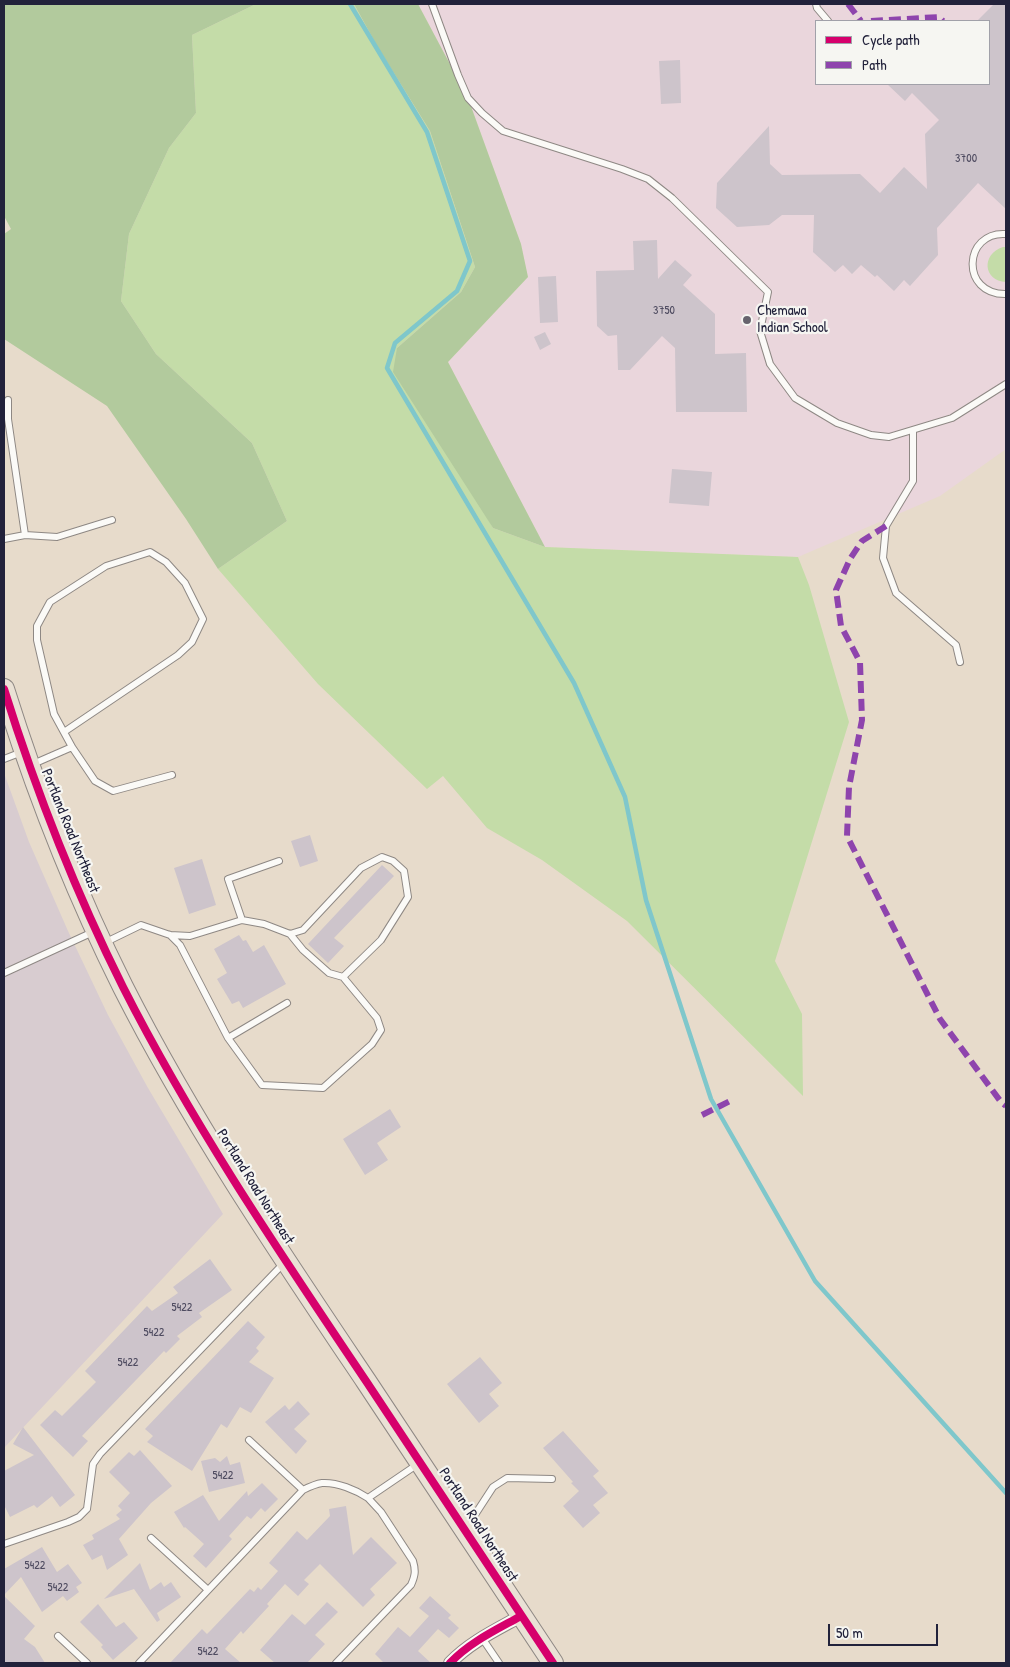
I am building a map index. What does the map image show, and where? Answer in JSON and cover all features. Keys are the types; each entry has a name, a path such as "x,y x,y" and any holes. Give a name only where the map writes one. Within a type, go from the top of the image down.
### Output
{"main road":[{"name":"Portland Road Northeast","path":"4,689 26,759 61,849 99,937 159,1054 285,1262 553,1663"}],"street":[{"path":"450,1663 482,1638 521,1616"}],"lane":[{"path":"432,4 468,98 482,113 503,131 648,179 672,198 768,292 760,331 770,364 795,398 837,424 871,435 889,437 952,418 1006,384"},
{"path":"816,4 816,8 827,20"},
{"path":"1006,234 994,235 984,239 977,246 972,266 974,276 980,285 993,292 1006,294"},
{"path":"8,400 6,419 25,535"},
{"path":"913,431 914,481 886,526 883,558 896,592 956,645 960,662"},
{"path":"4,540 25,535 57,537 112,520"},
{"path":"64,732 178,655 192,642 203,619 185,583 166,562 150,552 106,566 50,602 37,626 37,640 54,714 72,747 95,781 113,791 172,775"},
{"path":"4,759 26,759 72,747"},
{"path":"290,934 303,930 361,868 382,857 393,860 404,871 408,897 381,940 343,977"},
{"path":"242,920 228,880 279,861"},
{"path":"4,973 99,937 141,925 170,935 190,936 242,920 264,924 290,934 303,950 329,973 343,977 377,1018 381,1030 372,1044 323,1088 262,1085 228,1038 180,945 170,935"},
{"path":"228,1038 287,1003"},
{"path":"4,1544 79,1517 87,1509 92,1464 100,1454 285,1262"},
{"path":"249,1440 303,1490"},
{"path":"368,1498 421,1463"},
{"path":"465,1530 493,1487 507,1478 552,1479"},
{"path":"139,1663 303,1490 315,1484 324,1483 347,1488 368,1498 381,1512 413,1561 416,1570 410,1585 336,1663"},
{"path":"151,1538 208,1590"},
{"path":"58,1636 87,1663"},
{"path":"482,1638 500,1663"}],"shaded area":[{"name":"Chemawa Indian School","path":"418,4 1006,4 1006,449 940,496 798,557 545,547 448,362 528,277 521,244 468,98"},
{"path":"4,773 29,842 108,1015 148,1088 223,1214 4,1448"}],"green space":[{"path":"4,4 256,4 192,35 196,113 169,148 129,234 121,301 156,354 252,443 287,521 218,569 186,519 107,406 4,339 4,234 11,229 4,216"},
{"path":"256,4 354,4 377,46 430,131 475,267 461,292 397,348 493,528 545,547 798,557 809,585 849,722 775,961 802,1014 803,1096 627,921 542,860 487,828 443,776 427,789 318,684 218,569 287,521 252,443 156,354 121,301 129,234 169,148 196,113 192,35"},
{"path":"354,4 418,4 468,98 521,244 528,277 448,362 545,547 493,528 393,372 397,348 461,292 475,267 430,131 377,46"},
{"path":"1006,247 1006,282 993,277 988,267 991,255"}],"building":[{"path":"994,4 1006,4 1006,209 978,183 937,228 938,255 910,286 904,280 894,291 877,275 875,277 861,265 852,274 843,265 835,272 813,252 814,215 782,215 769,225 737,227 716,208 717,183 769,126 770,164 782,175 860,174 880,193 904,167 927,189 925,134 939,120 912,93 905,101 888,85 990,85 990,20 978,20"},
{"path":"680,60 681,103 661,104 659,61"},
{"path":"657,240 658,279 675,260 692,275 683,285 715,314 715,354 746,353 747,412 676,412 675,348 662,336 630,370 618,370 617,335 608,336 597,326 596,271 634,270 633,241"},
{"path":"556,276 558,322 540,323 538,277"},
{"path":"545,332 551,344 540,350 534,337"},
{"path":"672,469 712,472 709,506 669,503"},
{"path":"310,835 318,861 300,867 291,841"},
{"path":"202,859 216,905 189,914 174,868"},
{"path":"382,865 394,876 334,938 344,946 328,963 308,944"},
{"path":"239,935 243,941 246,940 253,952 264,945 286,984 243,1008 239,1001 232,1004 217,979 227,973 214,949"},
{"path":"390,1109 401,1127 377,1143 388,1160 365,1175 343,1139"},
{"path":"210,1259 232,1290 199,1313 202,1317 177,1336 180,1339 166,1353 164,1351 82,1436 88,1441 73,1457 40,1425 55,1410 62,1416 96,1382 85,1371 147,1306 152,1311 178,1293 173,1287"},
{"path":"248,1321 265,1337 256,1348 259,1351 249,1362 274,1378 251,1413 240,1407 227,1428 221,1424 192,1471 147,1442 153,1436 145,1429"},
{"path":"480,1357 502,1383 489,1394 499,1406 479,1423 447,1384"},
{"path":"298,1401 310,1414 294,1429 307,1441 296,1454 265,1422 285,1405 289,1410"},
{"path":"23,1427 75,1495 60,1507 52,1496 37,1508 34,1505 10,1517 4,1505 4,1471 34,1455 13,1444"},
{"path":"563,1431 599,1471 593,1476 608,1493 593,1505 600,1513 583,1528 563,1506 579,1491 543,1448"},
{"path":"140,1450 172,1486 151,1503 119,1539 128,1555 107,1570 102,1555 92,1560 83,1545 94,1539 92,1535 120,1519 116,1515 122,1510 118,1506 130,1493 109,1472 129,1452 134,1456"},
{"path":"227,1456 230,1465 240,1462 245,1483 209,1492 201,1461 215,1458 220,1462"},
{"path":"262,1483 278,1499 265,1512 261,1508 251,1519 247,1516 229,1536 232,1539 206,1568 193,1556 204,1544 184,1528 174,1512 203,1495 219,1521 247,1491 248,1496"},
{"path":"346,1506 353,1555 371,1537 397,1563 370,1589 375,1595 363,1607 320,1564 304,1580 309,1584 298,1596 285,1584 267,1604 269,1606 243,1634 241,1631 225,1649 241,1663 170,1663 202,1629 207,1634 250,1589 254,1592 258,1587 261,1590 278,1571 269,1563 297,1531 307,1540 330,1516 329,1509"},
{"path":"42,1547 57,1572 68,1564 82,1583 76,1587 79,1592 67,1601 63,1596 42,1612 21,1577 4,1595 4,1569"},
{"path":"140,1563 150,1590 161,1582 164,1587 171,1582 181,1597 157,1613 160,1620 157,1622 134,1589 104,1599"},
{"path":"4,1596 35,1626 24,1639 35,1647 45,1663 4,1663"},
{"path":"430,1596 451,1615 448,1618 459,1628 449,1638 438,1629 418,1651 431,1663 384,1663 375,1654 398,1627 410,1637 429,1616 419,1608"},
{"path":"327,1602 338,1612 315,1635 325,1644 307,1663 275,1663 260,1650 292,1614 305,1625"},
{"path":"98,1604 116,1627 124,1622 138,1638 113,1660 101,1647 103,1645 80,1622"}],"waterway":[{"path":"350,4 427,132 470,261 457,291 395,343 387,368 574,683 625,797 646,900 711,1099 815,1281 1006,1493"}],"marked path":[{"path":"848,4 860,20"},
{"path":"888,20 939,17 942,20"},
{"path":"886,526 862,541 850,559 836,590 841,626 860,662 862,720 849,787 847,836 940,1019 1001,1102 1006,1106"},
{"path":"702,1115 732,1100"}],"cycle path":[{"path":"4,689 43,803 105,951 178,1089 238,1188 553,1663"},
{"path":"450,1663 493,1631 521,1616"}],"place":[{"name":"Chemawa Indian School","path":"747,320"}]}
